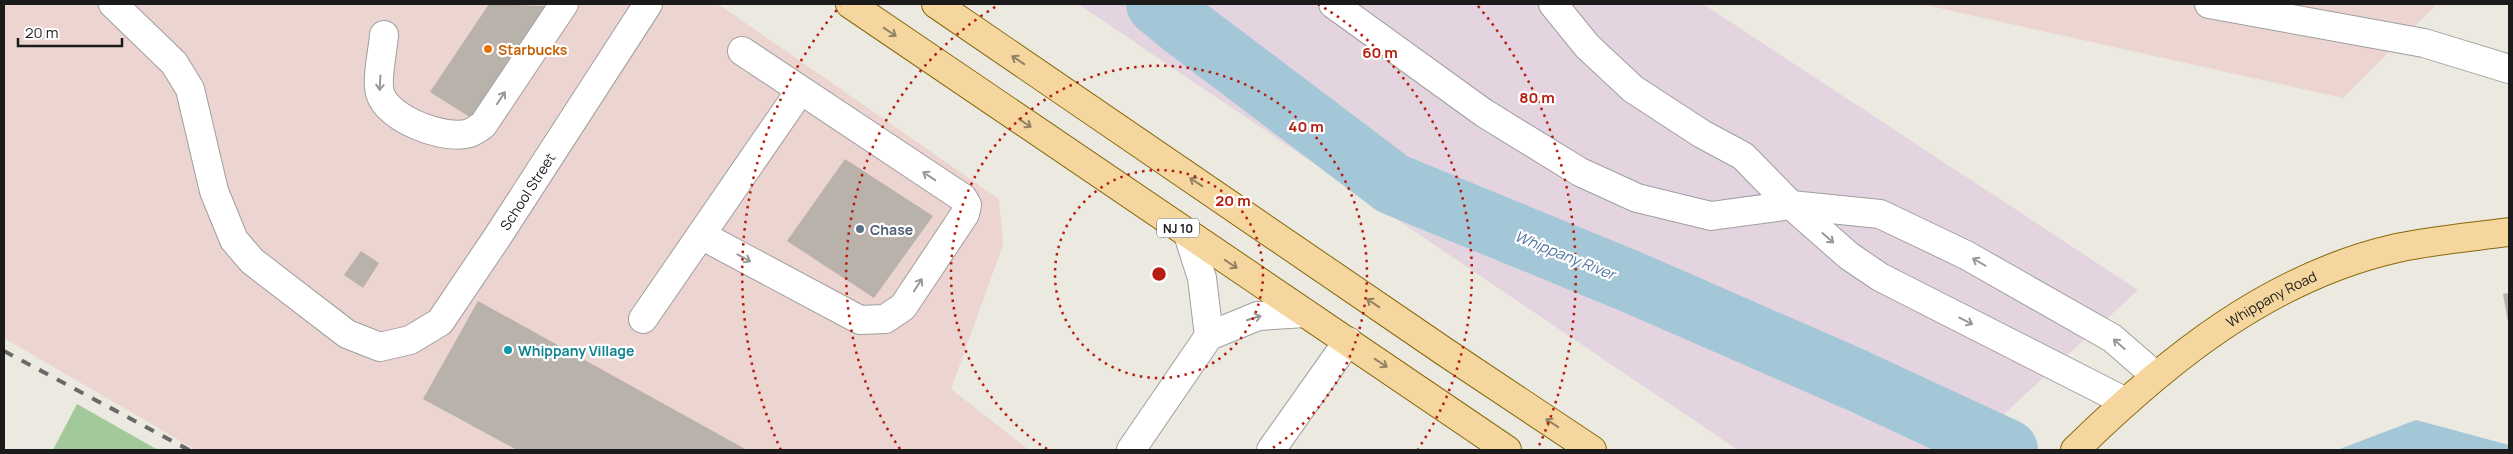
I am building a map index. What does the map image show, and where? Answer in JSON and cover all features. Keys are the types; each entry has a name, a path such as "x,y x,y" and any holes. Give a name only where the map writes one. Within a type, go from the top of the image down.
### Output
{"main road":[{"name":"NJ 10","path":"850,4 1508,450"},
{"path":"936,4 1445,352 1592,450"},
{"name":"Whippany Road","path":"2080,446 2126,402 2203,338 2263,300 2328,269 2396,248 2509,232"}],"street":[{"path":"384,35 379,91 383,102 414,125 446,132 468,133 483,125 564,4"},
{"name":"School Street","path":"122,7 174,63 190,89 214,191 234,240 252,261 347,334 380,347 410,340 440,322 648,4"},
{"path":"1333,4 1484,113 1580,172 1629,195 1711,216 1791,206 1880,214 1966,255 2112,338 2156,376"},
{"path":"1553,4 1587,46 1633,89 1702,134 1743,156 1791,206 1849,256 1880,277 2126,402"},
{"path":"2209,4 2424,43 2509,70"},
{"path":"701,235 860,320 885,319 903,308 965,214 967,205 963,198 742,51"},
{"path":"643,319 800,91"},
{"path":"1188,234 1202,278 1208,336"},
{"path":"1131,450 1208,336 1258,316 1305,313"},
{"path":"1271,450 1348,340"}],"shaded area":[{"path":"4,4 718,4 999,199 1003,245 951,389 1029,450 196,450 4,338"},
{"path":"1078,4 1703,4 2138,290 1965,450 1738,450"},
{"path":"1921,4 2437,4 2343,98"}],"green space":[{"path":"77,404 158,450 53,450"}],"water":[{"path":"2416,420 2509,445 2509,450 2337,450"}],"building":[{"name":"Starbucks","path":"489,4 545,6 471,118 430,92"},
{"name":"Chase","path":"845,159 933,216 874,298 787,241"},
{"path":"361,251 379,263 363,288 344,275"},
{"path":"2509,293 2509,322 2508,322 2503,294"},
{"name":"Whippany Village","path":"478,301 747,450 517,450 423,399"}],"waterway":[{"name":"Whippany River","path":"1157,4 1393,184 1634,283 1856,380 2007,450"}],"railway":[{"path":"4,351 189,450"}],"place":[{"name":"Starbucks","path":"488,49"},
{"name":"Chase","path":"860,229"},
{"name":"Whippany Village","path":"508,350"}]}
